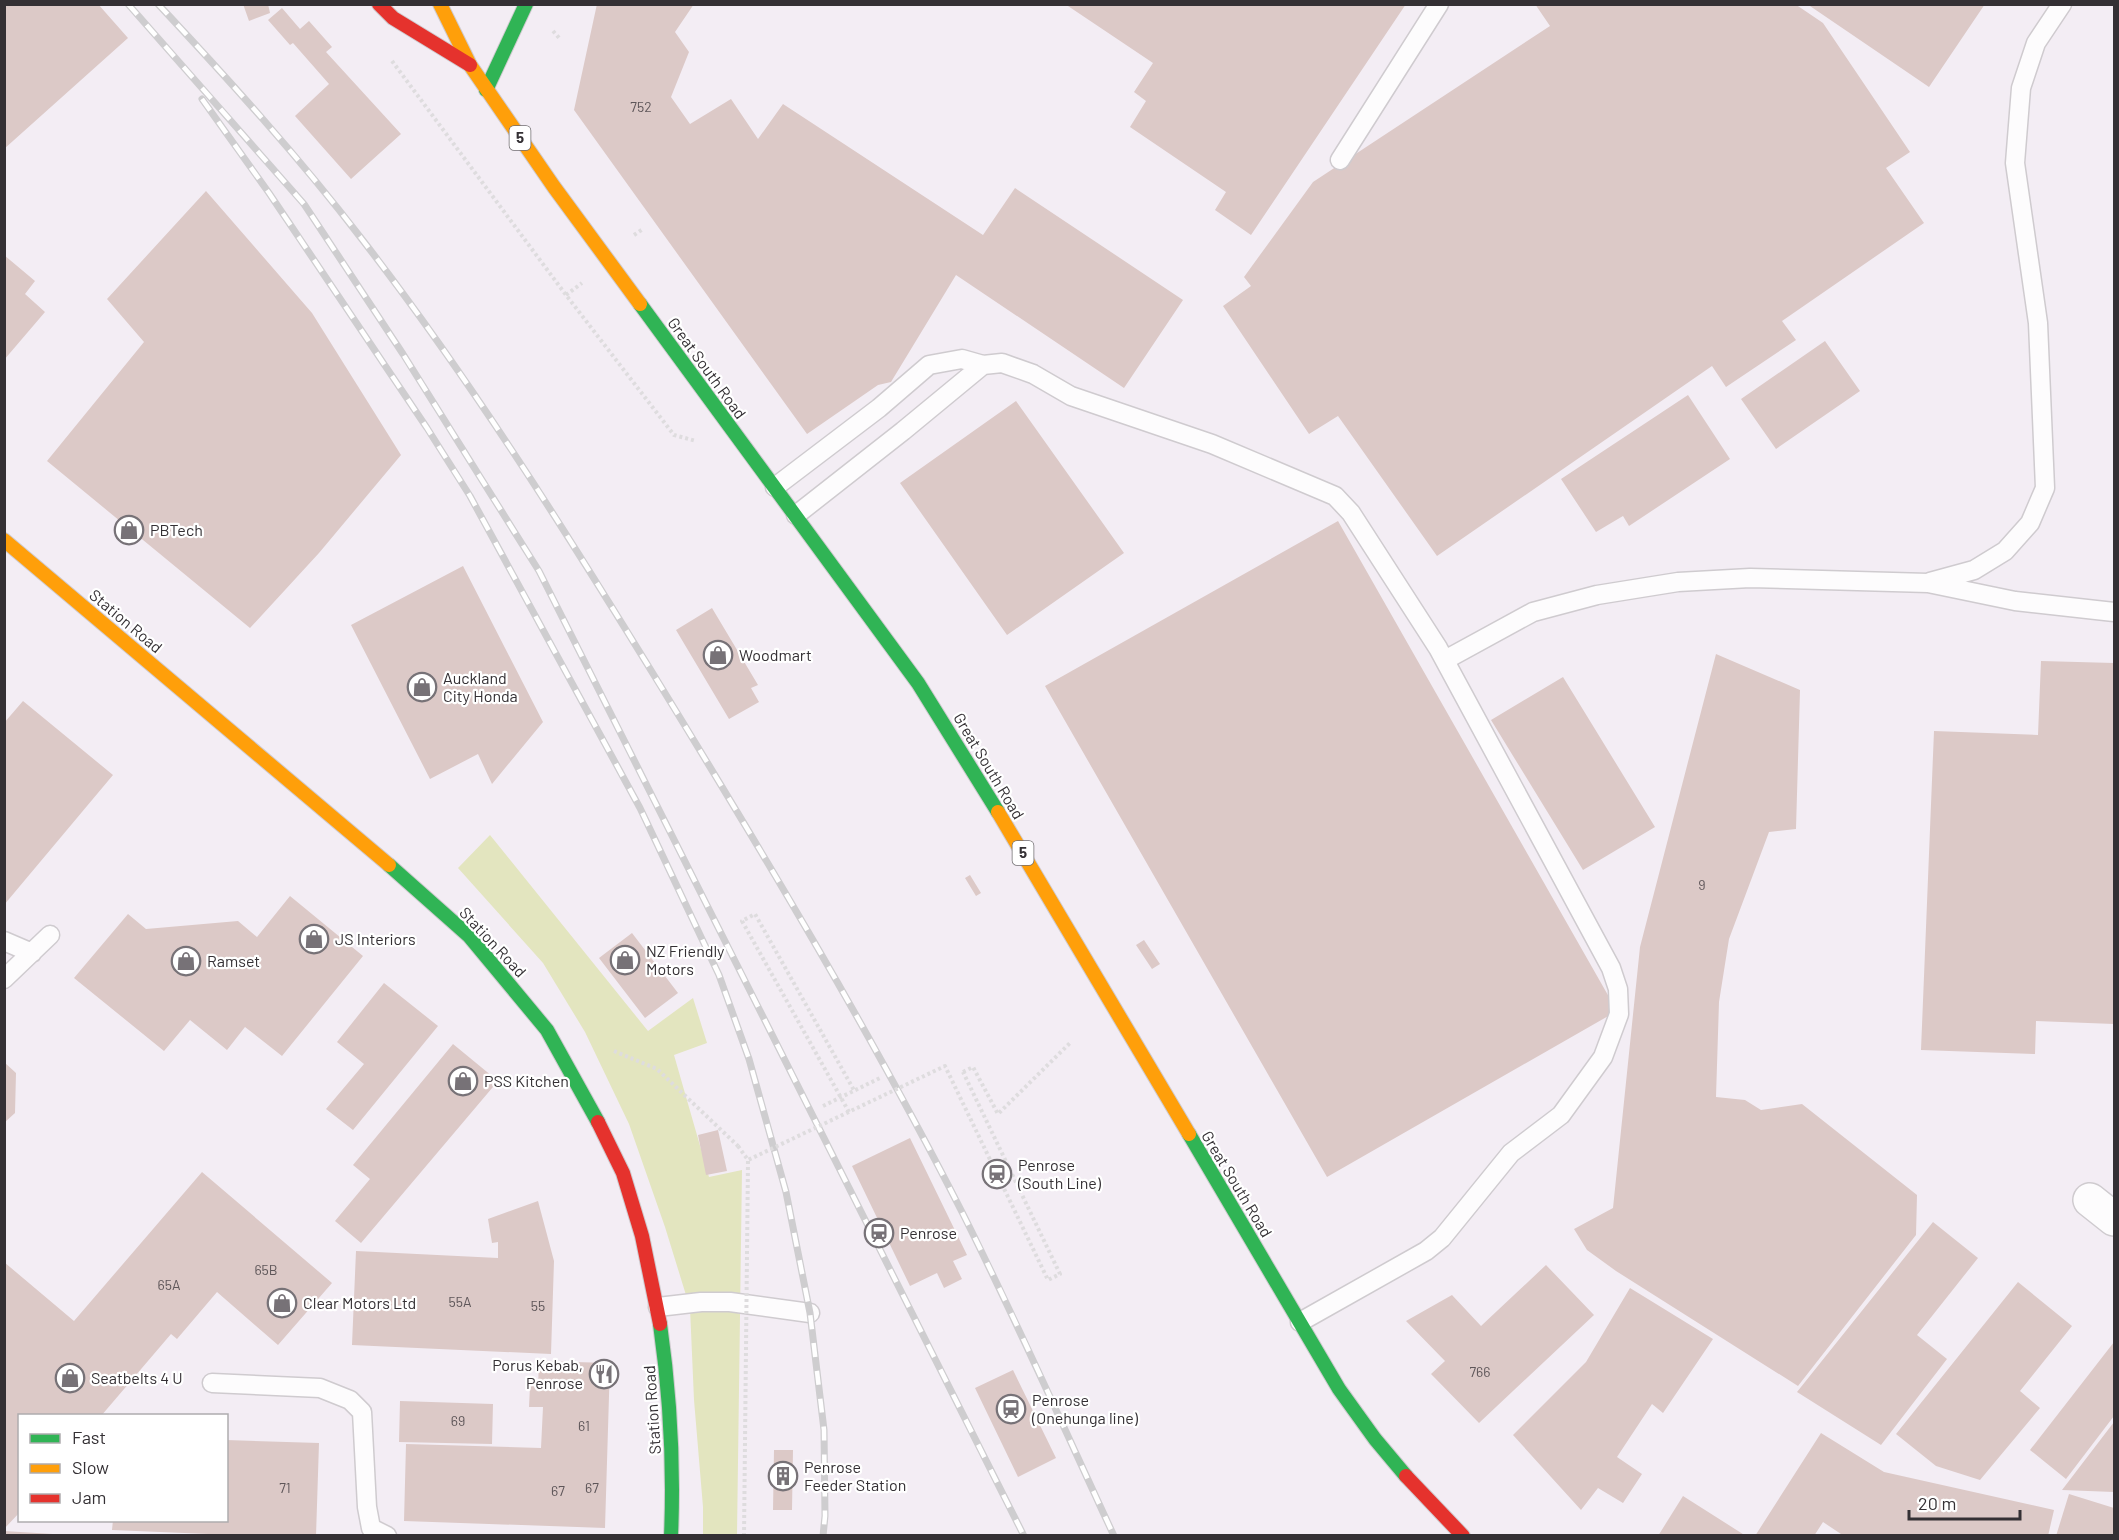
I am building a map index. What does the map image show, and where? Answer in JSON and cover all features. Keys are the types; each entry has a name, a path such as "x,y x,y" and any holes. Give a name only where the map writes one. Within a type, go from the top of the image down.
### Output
{"main road":[{"name":"Great South Road","path":"379,4 393,18 470,65"},
{"name":"Great South Road","path":"440,4 470,65 554,187 918,683 956,742 1339,1389 1375,1439 1418,1490 1463,1536"},
{"path":"486,90 526,4"},
{"name":"Station Road","path":"4,540 411,884 469,936 547,1030 588,1102 623,1173 642,1236 658,1307 670,1417 674,1486 671,1536"}],"lane":[{"path":"1340,160 1439,4"},
{"path":"1928,582 1974,570 2005,551 2031,523 2045,488 2038,323 2015,163 2021,88 2036,43 2062,4"},
{"path":"775,487 879,408 929,365 962,359 983,365 1002,363 1033,374 1071,396 1212,444 1335,496 1351,513 1445,660 1611,968 1618,989 1619,1014 1603,1057 1561,1115 1511,1153 1442,1238 1426,1251 1300,1322"},
{"path":"796,514 983,365"},
{"path":"1445,660 1533,612 1597,595 1678,582 1750,578 1928,582 2015,601 2115,612"},
{"path":"4,979 50,935"},
{"path":"4,941 32,953"},
{"path":"658,1307 701,1302 730,1302 810,1313"},
{"path":"212,1383 320,1388 350,1400 362,1412 367,1507 371,1528 387,1536"}],"path":[{"path":"387,56 436,117 674,435 684,438"},
{"path":"849,1113 742,921 754,914 855,1092"},
{"path":"748,1160 945,1066 1048,1280 1060,1274 963,1072 973,1067 998,1114 1071,1042"},
{"path":"615,1051 657,1069 738,1146 748,1160 744,1536"},
{"path":"823,1106 882,1077"}],"green space":[{"path":"490,835 648,1031 693,998 707,1043 674,1055 709,1177 742,1170 737,1535 703,1535 690,1308 629,1124 585,1032 543,963 458,868"}],"building":[{"path":"4,4 98,4 128,38 4,149"},
{"path":"243,4 268,4 270,13 249,21"},
{"path":"597,4 694,4 675,32 689,52 671,97 690,124 731,99 758,139 783,104 983,235 1015,188 1183,300 1124,388 956,275 891,382 878,385 807,434 574,110"},
{"path":"1065,4 1406,4 1251,235 1215,210 1226,192 1130,127 1146,101 1134,92 1153,63"},
{"path":"1535,4 1795,4 1823,23 1910,152 1886,168 1924,223 1782,321 1796,340 1726,387 1712,366 1437,556 1338,416 1309,434 1223,306 1251,286 1244,277 1313,182 1550,26"},
{"path":"1807,4 1985,4 1929,87"},
{"path":"282,8 300,29 309,21 332,47 326,52 401,134 351,179 295,116 329,84 293,43 290,45 268,20"},
{"path":"206,191 312,313 401,455 319,553 250,628 47,461 144,342 107,299"},
{"path":"4,255 35,281 25,294 45,312 4,360"},
{"path":"1825,341 1860,391 1776,449 1741,399"},
{"path":"1688,395 1730,459 1629,526 1623,516 1596,532 1561,479"},
{"path":"1016,401 1124,553 1007,635 900,483"},
{"path":"1338,521 1617,1011 1327,1177 1045,686"},
{"path":"463,566 543,722 492,784 478,754 430,779 351,625"},
{"path":"712,608 758,685 751,688 759,702 729,719 676,630"},
{"path":"1716,654 1800,690 1796,829 1769,832 1729,939 1719,1002 1716,1097 1745,1100 1761,1110 1802,1104 1917,1195 1916,1235 1798,1386 1616,1271 1587,1250 1574,1229 1613,1208 1640,947"},
{"path":"2041,661 2114,663 2114,1024 2036,1021 2035,1054 1921,1050 1934,731 2038,735"},
{"path":"1563,677 1655,827 1583,870 1491,720"},
{"path":"23,701 113,775 4,905 4,723"},
{"path":"970,875 981,893 976,896 965,878"},
{"path":"290,896 363,956 282,1056 245,1027 227,1050 190,1020 164,1051 74,978 128,914 146,929 238,921 257,937"},
{"path":"632,933 678,993 645,1018 599,958"},
{"path":"1144,940 1160,964 1152,969 1136,945"},
{"path":"384,983 438,1026 353,1130 326,1109 364,1064 337,1042"},
{"path":"453,1044 498,1081 361,1243 335,1221 370,1179 353,1165"},
{"path":"4,1062 16,1073 15,1113 4,1123"},
{"path":"718,1130 727,1171 706,1175 698,1135"},
{"path":"910,1138 967,1255 953,1261 962,1279 944,1288 937,1273 910,1286 852,1166"},
{"path":"202,1172 332,1283 278,1345 217,1292 177,1339 171,1334 103,1414 18,1414 18,1514 4,1529 4,1262 74,1321"},
{"path":"538,1201 554,1261 551,1354 352,1345 356,1251 498,1258 498,1242 492,1243 488,1219"},
{"path":"1933,1222 1978,1258 1917,1335 1947,1359 1881,1445 1797,1392"},
{"path":"1546,1265 1594,1315 1479,1423 1431,1374 1445,1361 1406,1321 1452,1295 1481,1326"},
{"path":"2018,1282 2072,1326 2020,1391 2040,1408 1980,1480 1936,1466 1896,1434"},
{"path":"1630,1288 1713,1339 1663,1413 1652,1404 1617,1457 1642,1474 1623,1503 1598,1488 1581,1510 1513,1435 1586,1362"},
{"path":"2114,1342 2114,1416 2066,1479 2030,1450"},
{"path":"539,1361 610,1363 605,1528 404,1521 406,1444 541,1448 543,1407 529,1407 530,1386 538,1387"},
{"path":"1013,1370 1056,1458 1018,1477 975,1388"},
{"path":"400,1401 493,1404 492,1444 399,1442"},
{"path":"2114,1422 2114,1492 2062,1490"},
{"path":"1821,1433 1884,1472 2054,1510 2048,1536 1844,1536 1823,1522 1814,1536 1755,1536"},
{"path":"228,1440 319,1443 316,1536 112,1530 113,1522 228,1522"},
{"name":"Penrose Feeder Station","path":"774,1450 793,1450 792,1510 773,1510"},
{"path":"2069,1494 2114,1508 2114,1536 2056,1536"},
{"path":"1683,1496 1746,1536 1658,1536"},
{"path":"4,1531 53,1534 53,1536 4,1536"}],"railway":[{"path":"128,4 304,204 403,354 539,571 1024,1536"},
{"path":"158,4 263,119 361,238 479,401 589,571 700,750 892,1079 983,1254 1114,1536"},
{"path":"202,99 269,193 470,496 640,808 719,975 749,1059 786,1192 810,1313 824,1430 825,1516 823,1536"}],"traffic: fast":[{"path":"486,90 526,4"},
{"path":"640,304 918,683 998,812"},
{"path":"389,865 469,936 547,1030 598,1122"},
{"path":"1189,1134 1339,1389 1375,1439 1406,1476"},
{"path":"660,1324 670,1430 671,1536"}],"traffic: slow":[{"path":"440,4 470,65 554,187 640,304"},
{"path":"4,540 389,865"},
{"path":"998,812 1189,1134"}],"traffic: jam":[{"path":"379,4 393,18 470,65"},
{"path":"598,1122 623,1173 642,1236 660,1324"},
{"path":"1406,1476 1463,1536"}],"place":[{"name":"PBTech","path":"129,530"},
{"name":"Woodmart","path":"718,655"},
{"name":"Auckland City Honda","path":"422,687"},
{"name":"JS Interiors","path":"314,939"},
{"name":"NZ Friendly Motors","path":"625,960"},
{"name":"Ramset","path":"186,961"},
{"name":"PSS Kitchen","path":"463,1081"},
{"name":"Penrose (South Line)","path":"997,1174"},
{"name":"Penrose","path":"879,1233"},
{"name":"Clear Motors Ltd","path":"282,1303"},
{"name":"Porus Kebab, Penrose","path":"604,1374"},
{"name":"Seatbelts 4 U","path":"70,1378"},
{"name":"Penrose (Onehunga line)","path":"1011,1409"},
{"name":"Penrose Feeder Station","path":"783,1476"}]}
